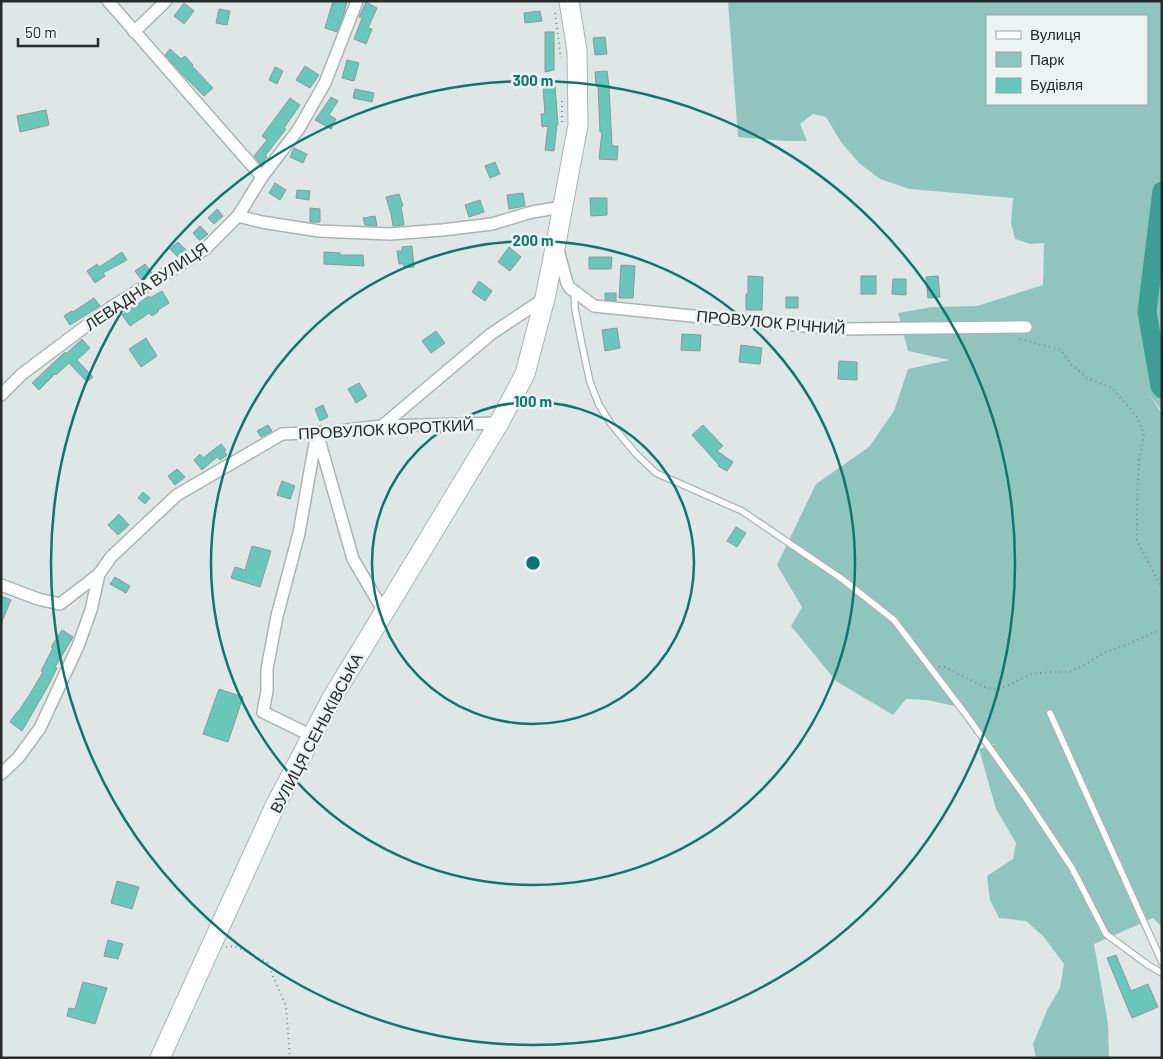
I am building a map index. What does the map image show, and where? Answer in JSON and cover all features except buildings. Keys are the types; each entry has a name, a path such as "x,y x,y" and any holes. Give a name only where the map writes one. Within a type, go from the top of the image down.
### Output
{"main road":[{"name":"ВУЛИЦЯ СЕНЬКIВСЬКА","path":"160,1058 275,806 332,698 499,423 525,374 556,243 578,125 577,51 562,6"}],"street":[{"path":"108,1 262,177"},
{"path":"134,32 166,1"},
{"name":"ЛЕВАДНА ВУЛИЦЯ","path":"1,395 22,374 110,308 205,248 238,216 262,177 298,130 324,84 357,1"},
{"path":"238,216 262,222 319,231 390,234 492,224 532,212 562,207"},
{"name":"ПРОВУЛОК РIЧНИЙ","path":"556,243 570,288 594,306 843,329 1026,327"},
{"path":"382,426 491,334 544,298"},
{"name":"ПРОВУЛОК КОРОТКИЙ","path":"1,774 18,758 40,728 78,646 91,610 99,574 111,556 177,495 282,434 330,432 382,426 499,423"},
{"path":"317,432 353,559 384,612"},
{"path":"312,736 263,712 267,669 275,625 299,534 317,432"},
{"path":"1,585 38,599 60,604 99,574"}],"lane":[{"path":"574,291 575,309 590,382 599,405 610,424 636,454 656,473 742,512 842,578 894,620 967,716 1025,797 1072,868 1106,934 1162,973"},
{"path":"1050,713 1162,962"}],"path":[{"path":"562,6 562,58"},
{"path":"562,97 562,127"},
{"path":"1018,338 1061,350 1071,364 1087,378 1112,388 1137,417 1144,434 1139,460 1137,541 1162,588"},
{"path":"930,667 944,667 985,687 998,690 1031,674 1069,672 1083,666 1103,653 1156,632 1162,632"},
{"path":"209,950 235,946 267,962 286,1006 290,1058"}],"green space":[{"path":"728,1 1162,1 1162,411 1149,394 1162,414 1162,927 1153,918 1094,944 1108,1024 1109,1058 1036,1058 1033,1044 1048,1008 1060,988 1064,964 1044,937 1026,921 999,918 990,900 987,876 1013,859 1016,843 996,809 979,749 997,744 988,745 960,707 927,700 906,699 893,715 836,681 791,626 802,607 777,565 816,484 869,447 894,411 908,369 949,360 908,351 898,313 932,307 977,306 1043,285 1044,243 1031,244 1015,239 1011,223 1013,198 910,189 880,179 859,163 841,142 826,117 813,114 800,124 807,141 738,137"}],"waterway":[{"path":"1162,191 1147,312 1162,389"}]}
